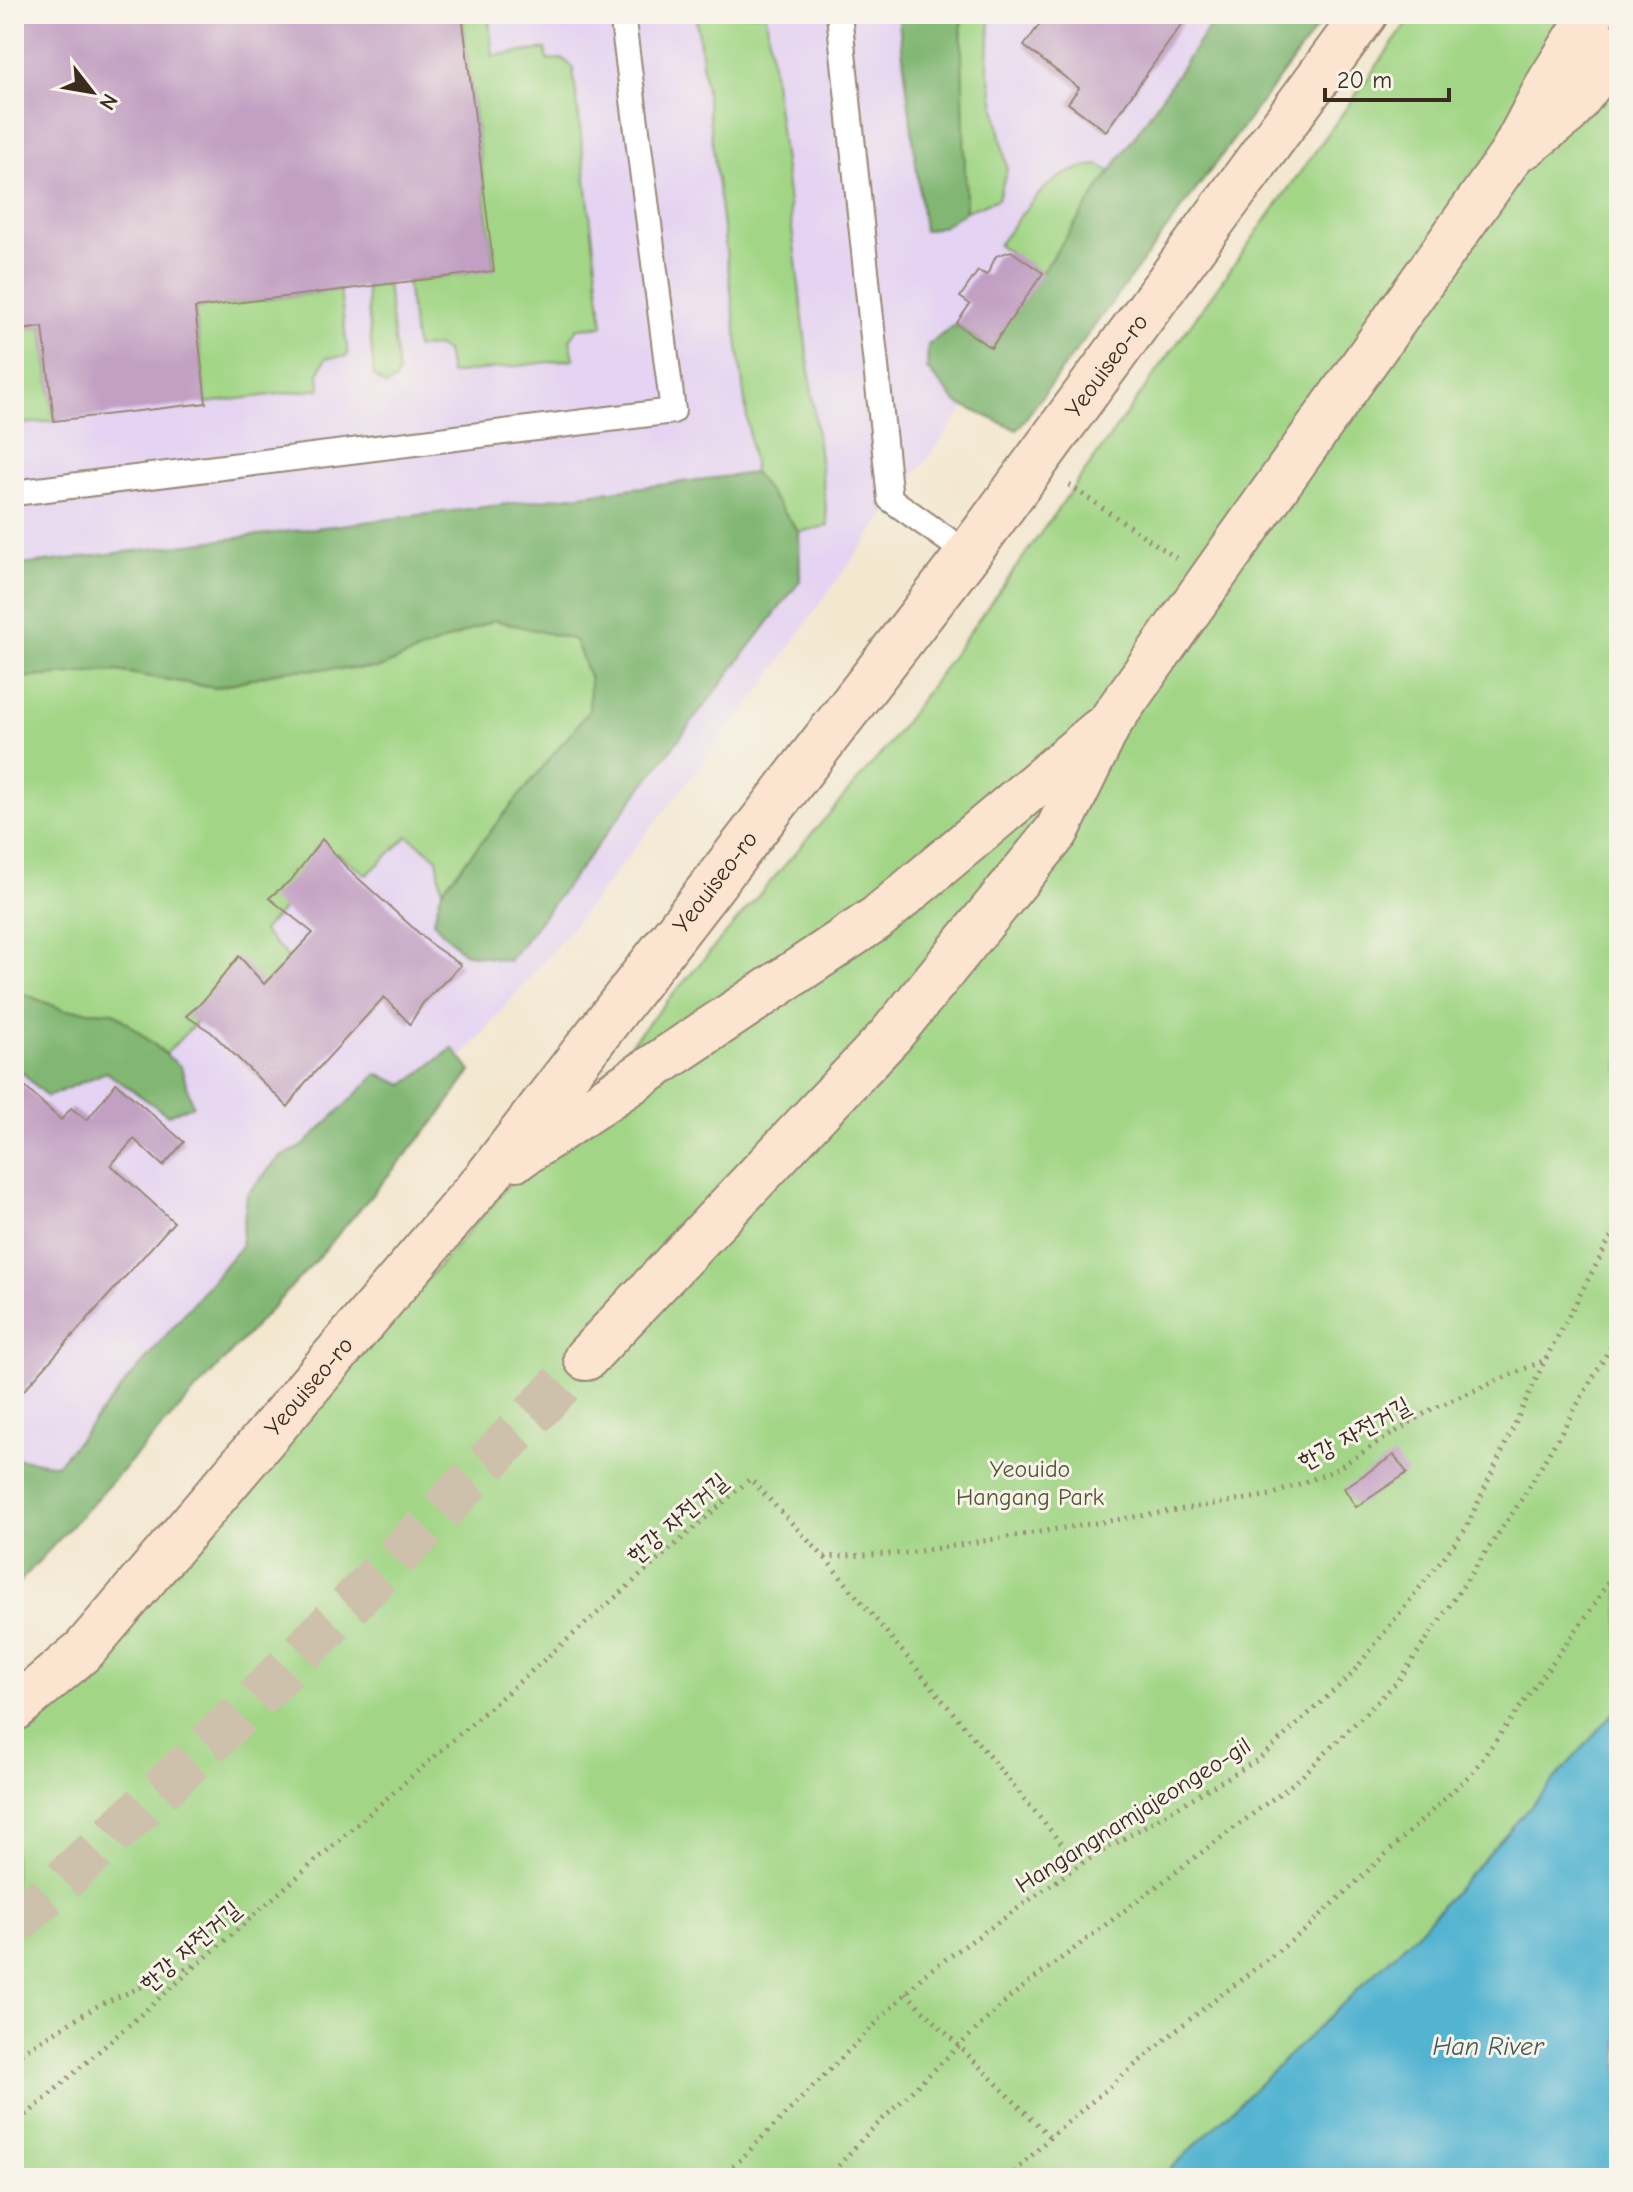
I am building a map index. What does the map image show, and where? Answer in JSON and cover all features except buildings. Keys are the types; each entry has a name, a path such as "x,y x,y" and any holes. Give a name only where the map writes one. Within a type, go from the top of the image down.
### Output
{"main road":[{"name":"Yeouiseo-ro","path":"14,1709 84,1650 488,1176 968,554 1365,14"},
{"path":"586,1358 890,1036 996,910 1057,831 1110,722 1510,157 1549,83 1592,14"},
{"path":"1510,157 1567,113 1619,46"},
{"path":"488,1176 877,918 1110,722"}],"lane":[{"path":"14,493 673,411 622,14"},
{"path":"839,14 890,499 968,554"}],"path":[{"path":"1036,462 1210,582"},
{"name":"Hangangnamjajeongeo-gil","path":"722,2178 925,1974 1079,1865 1259,1759 1351,1675 1465,1530 1545,1360 1619,1222"},
{"path":"828,2178 862,2139 1010,1997 1299,1779 1399,1680 1524,1496 1619,1333"},
{"name":"한강 자전거길","path":"14,2126 750,1479 824,1557 908,1553 1271,1495 1333,1471 1432,1409 1545,1360"},
{"path":"824,1557 1079,1865"},
{"path":"1009,2178 1050,2137 1180,2027 1304,1931 1472,1773 1595,1604 1619,1563"},
{"path":"14,2057 99,2005 198,1963"},
{"path":"906,1993 1050,2137"}],"shaded area":[{"path":"14,14 1258,14 825,596 761,689 577,921 410,1119 14,1568"}],"green space":[{"path":"462,14 488,14 493,56 546,49 547,60 564,59 573,68 603,326 578,328 570,340 574,359 450,374 446,351 436,346 416,348 407,282 494,270"},
{"path":"696,14 766,14 828,526 799,532 754,473"},
{"path":"898,14 961,14 966,211 943,226 924,231"},
{"path":"1218,14 1327,14 1017,430 957,403 927,369 928,345 956,324 991,347"},
{"name":"Yeouido Hangang Park","path":"1414,14 1619,14 1619,1707 1421,1929 1161,2178 14,2178 14,1733 93,1666 886,748"},
{"path":"961,15 990,16 988,68 1007,169 998,199 966,211"},
{"path":"1099,165 1113,173 1043,273 998,245 1029,204 1052,182 1081,168"},
{"path":"387,284 398,372 395,380 386,386 374,376 366,287"},
{"path":"340,290 348,356 326,358 319,372 320,389 206,403 195,308"},
{"path":"43,327 54,421 23,424 19,402 14,402 14,331"},
{"path":"754,473 799,532 800,581 509,961 463,953 433,922 442,890 589,711 590,679 575,640 494,620 379,668 286,670 215,688 117,671 14,678 14,566"},
{"path":"494,619 575,640 590,679 590,711 442,890 437,858 408,836 367,875 337,853 262,931 292,961 264,991 242,974 166,1054 114,1012 64,1010 14,990 14,678 117,671 215,688 286,670 379,668"},
{"path":"14,990 64,1010 114,1012 181,1067 193,1105 168,1115 106,1072 47,1097 14,1064"},
{"path":"453,1048 471,1071 440,1115 317,1259 14,1588 14,1458 57,1465 241,1246 247,1194 279,1158 303,1146 377,1074 404,1085"}],"water":[{"name":"Han River","path":"1619,1707 1619,2178 1161,2178 1421,1929"}],"tunnel":[{"path":"14,1924 89,1857 307,1648 586,1358"}]}
